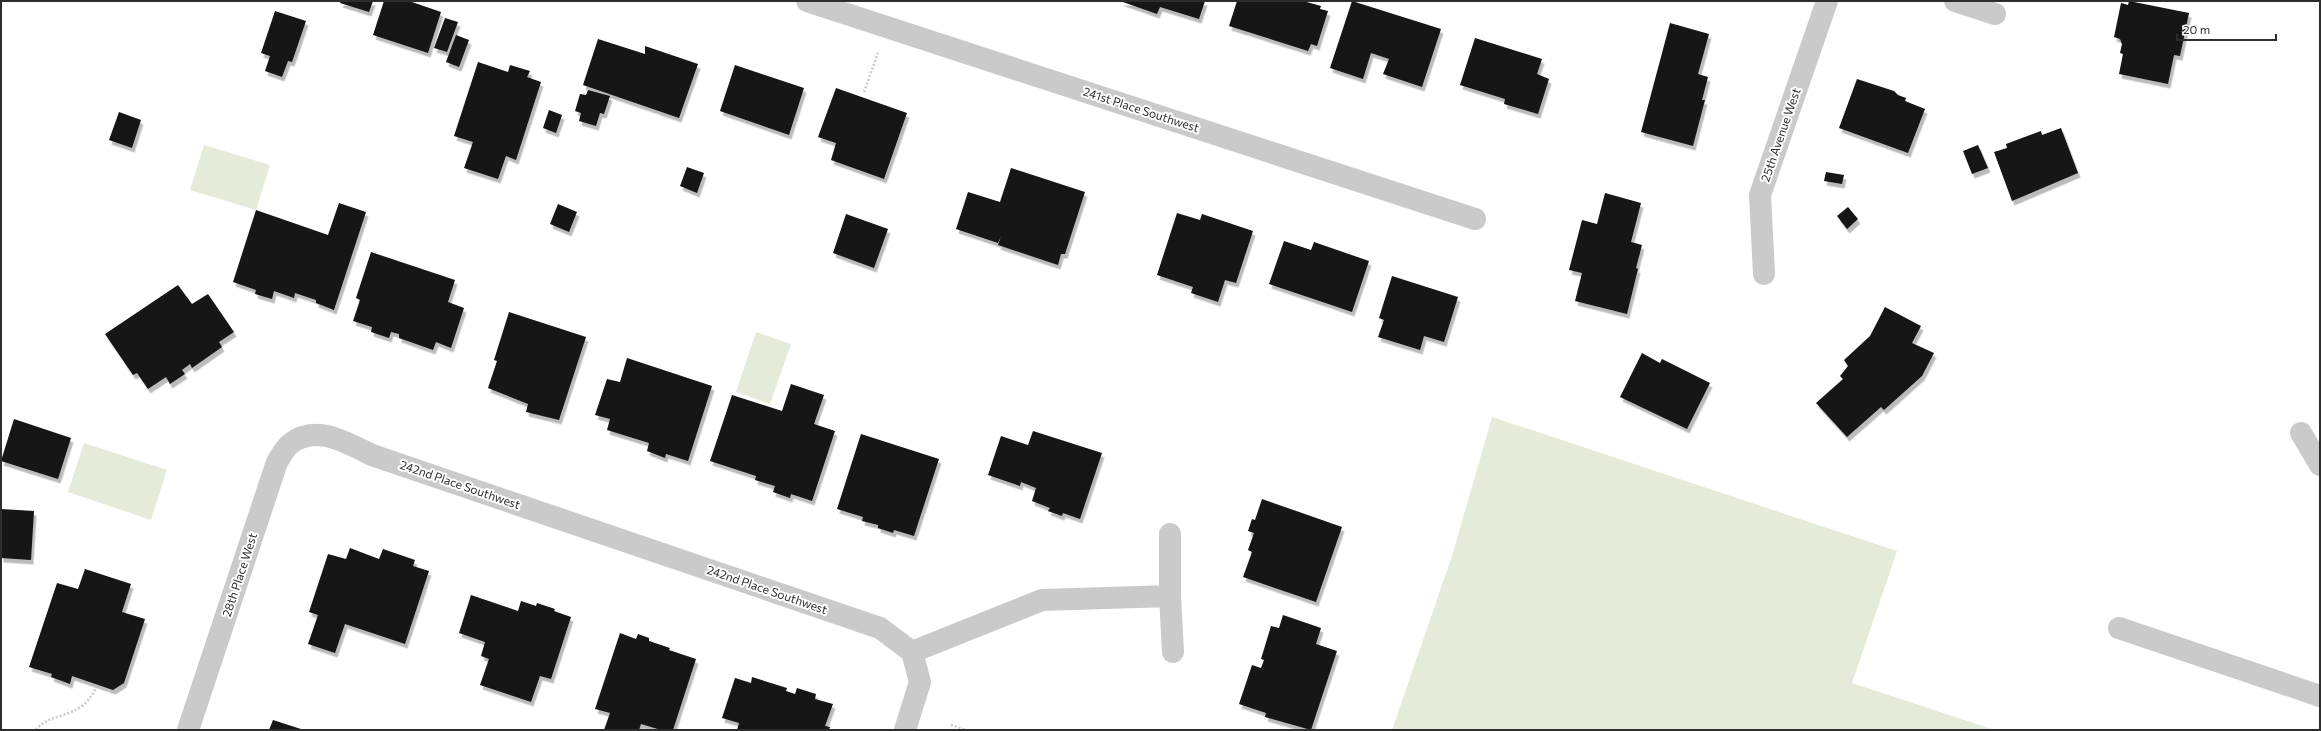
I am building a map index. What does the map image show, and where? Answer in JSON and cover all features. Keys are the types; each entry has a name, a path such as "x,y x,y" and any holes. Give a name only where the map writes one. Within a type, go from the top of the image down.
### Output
{"street":[{"name":"241st Place Southwest","path":"807,1 1475,218"},
{"name":"25th Avenue West","path":"1764,274 1760,195 1827,1"},
{"path":"1956,1 1995,14"},
{"path":"2301,433 2320,464"},
{"name":"242nd Place Southwest","path":"310,435 333,436 372,455 880,628 912,652"},
{"name":"28th Place West","path":"188,730 277,462 290,444 310,435"},
{"path":"1170,534 1170,596 1173,652"},
{"path":"905,730 920,682 912,652 1042,600 1170,596"},
{"path":"2118,628 2320,696"}],"path":[{"path":"864,92 879,49"},
{"path":"36,730 47,721 63,716 85,704 96,688"},
{"path":"951,725 966,730"}],"green space":[{"path":"204,145 270,165 256,210 190,190"},
{"path":"756,332 791,344 770,404 736,392"},
{"path":"1492,417 1897,551 1852,683 1995,730 1392,730 1452,556"},
{"path":"84,443 167,470 151,520 68,492"}],"building":[{"path":"341,1 373,1 369,12 340,3"},
{"path":"384,1 409,1 441,12 428,53 373,35"},
{"path":"1120,1 1205,1 1199,19 1160,7 1157,14"},
{"path":"1237,1 1303,1 1321,6 1320,9 1328,11 1317,46 1311,44 1308,51 1229,26"},
{"path":"1352,1 1441,29 1422,87 1383,74 1389,59 1371,53 1363,79 1330,68"},
{"path":"2129,1 2189,13 2180,56 2174,55 2168,84 2119,74 2123,54 2120,53 2122,44 2120,39 2114,37 2121,3 2128,5"},
{"path":"275,11 306,21 292,62 288,61 282,77 265,71 270,56 261,53"},
{"path":"445,18 458,22 447,52 434,48"},
{"path":"1670,23 1709,34 1698,74 1708,77 1702,100 1705,100 1693,146 1641,132"},
{"path":"456,35 469,40 459,67 446,62"},
{"path":"1475,38 1542,59 1537,74 1549,79 1538,114 1504,104 1505,99 1460,85"},
{"path":"598,39 645,54 645,46 698,64 679,118 583,85"},
{"path":"478,62 508,72 510,65 530,71 527,77 541,82 516,160 506,156 498,179 464,168 473,142 454,136"},
{"path":"735,65 804,88 789,135 720,111"},
{"path":"1857,79 1894,91 1898,95 1906,98 1905,101 1925,109 1908,153 1839,128"},
{"path":"836,88 907,113 884,179 831,160 836,143 818,137"},
{"path":"588,90 610,96 604,114 600,113 596,126 579,121 581,113 575,111 580,94 586,95"},
{"path":"549,110 562,115 556,133 543,128"},
{"path":"119,112 141,120 132,148 109,140"},
{"path":"2061,128 2078,173 2012,201 1994,152 2007,148 2006,144 2041,131 2042,135"},
{"path":"1978,145 1988,168 1972,174 1963,151"},
{"path":"687,167 704,173 697,193 680,186"},
{"path":"1011,168 1085,192 1065,254 1061,254 1058,265 998,245 1001,236 998,243 956,229 968,192 1000,202"},
{"path":"1826,172 1844,175 1842,184 1824,181"},
{"path":"1605,193 1641,203 1631,242 1642,245 1627,314 1575,301 1582,273 1569,270 1582,220 1597,224"},
{"path":"339,203 366,212 334,310 316,303 316,300 295,293 294,298 274,291 272,299 255,294 256,290 233,282 256,210 328,235"},
{"path":"558,204 577,212 569,232 550,224"},
{"path":"1848,207 1858,219 1847,229 1837,216"},
{"path":"1177,213 1200,220 1202,214 1253,231 1236,283 1225,280 1218,302 1191,293 1193,287 1157,275"},
{"path":"846,214 888,229 874,268 833,253"},
{"path":"1284,241 1311,250 1314,242 1369,261 1352,312 1269,284"},
{"path":"371,252 455,280 448,302 464,308 451,348 436,342 433,350 399,338 399,334 391,332 389,338 371,332 372,327 353,321 360,300 356,298"},
{"path":"1392,276 1458,297 1444,342 1424,336 1420,350 1378,337 1384,320 1379,318"},
{"path":"178,285 192,304 208,294 234,332 219,342 222,347 192,368 190,364 182,370 185,374 170,384 166,377 148,389 137,373 133,375 105,334"},
{"path":"1885,307 1921,326 1912,343 1934,353 1922,376 1884,410 1881,407 1847,437 1816,403 1843,379 1840,376 1848,366 1844,360 1870,336"},
{"path":"509,312 586,337 559,420 526,412 528,404 488,388 497,361 494,360"},
{"path":"1642,353 1660,363 1662,359 1710,383 1687,429 1620,397"},
{"path":"627,358 712,386 688,461 666,454 665,458 647,451 649,443 607,430 610,419 595,415 607,379 620,382"},
{"path":"791,384 824,395 814,424 835,431 812,501 791,494 790,498 773,492 775,486 755,480 756,476 710,461 732,395 782,411"},
{"path":"14,419 71,438 58,479 1,461"},
{"path":"1033,431 1102,453 1080,519 1063,513 1062,516 1048,511 1050,508 1032,501 1036,488 1021,482 1020,486 988,475 1001,436 1028,445"},
{"path":"861,434 939,459 914,536 894,530 893,533 878,528 878,525 862,521 863,517 837,509"},
{"path":"1262,499 1342,527 1316,602 1243,577 1252,552 1248,550 1254,533 1248,531 1252,519 1255,520"},
{"path":"1,509 34,511 31,560 1,558"},
{"path":"350,548 379,559 383,549 415,560 413,566 429,571 405,644 345,624 335,653 308,644 318,615 309,612 328,554 346,559"},
{"path":"85,569 131,584 122,612 145,619 124,683 113,690 72,676 70,684 51,677 52,674 29,667 57,583 78,589"},
{"path":"471,595 518,611 521,601 536,606 537,603 555,609 554,611 571,617 551,679 540,676 531,702 480,685 489,659 481,656 485,642 459,633"},
{"path":"1283,615 1321,628 1316,644 1337,651 1311,730 1265,717 1266,713 1239,704 1252,665 1261,668 1264,660 1261,659 1271,626 1279,628"},
{"path":"620,633 636,639 638,634 649,638 649,641 670,648 669,650 696,659 673,730 661,730 641,724 639,730 604,730 610,713 595,709"},
{"path":"752,677 787,688 786,691 795,694 797,688 816,694 815,699 833,704 825,726 830,727 829,730 737,730 739,723 722,718 735,678 751,683"},
{"path":"273,720 304,730 269,730"}]}
